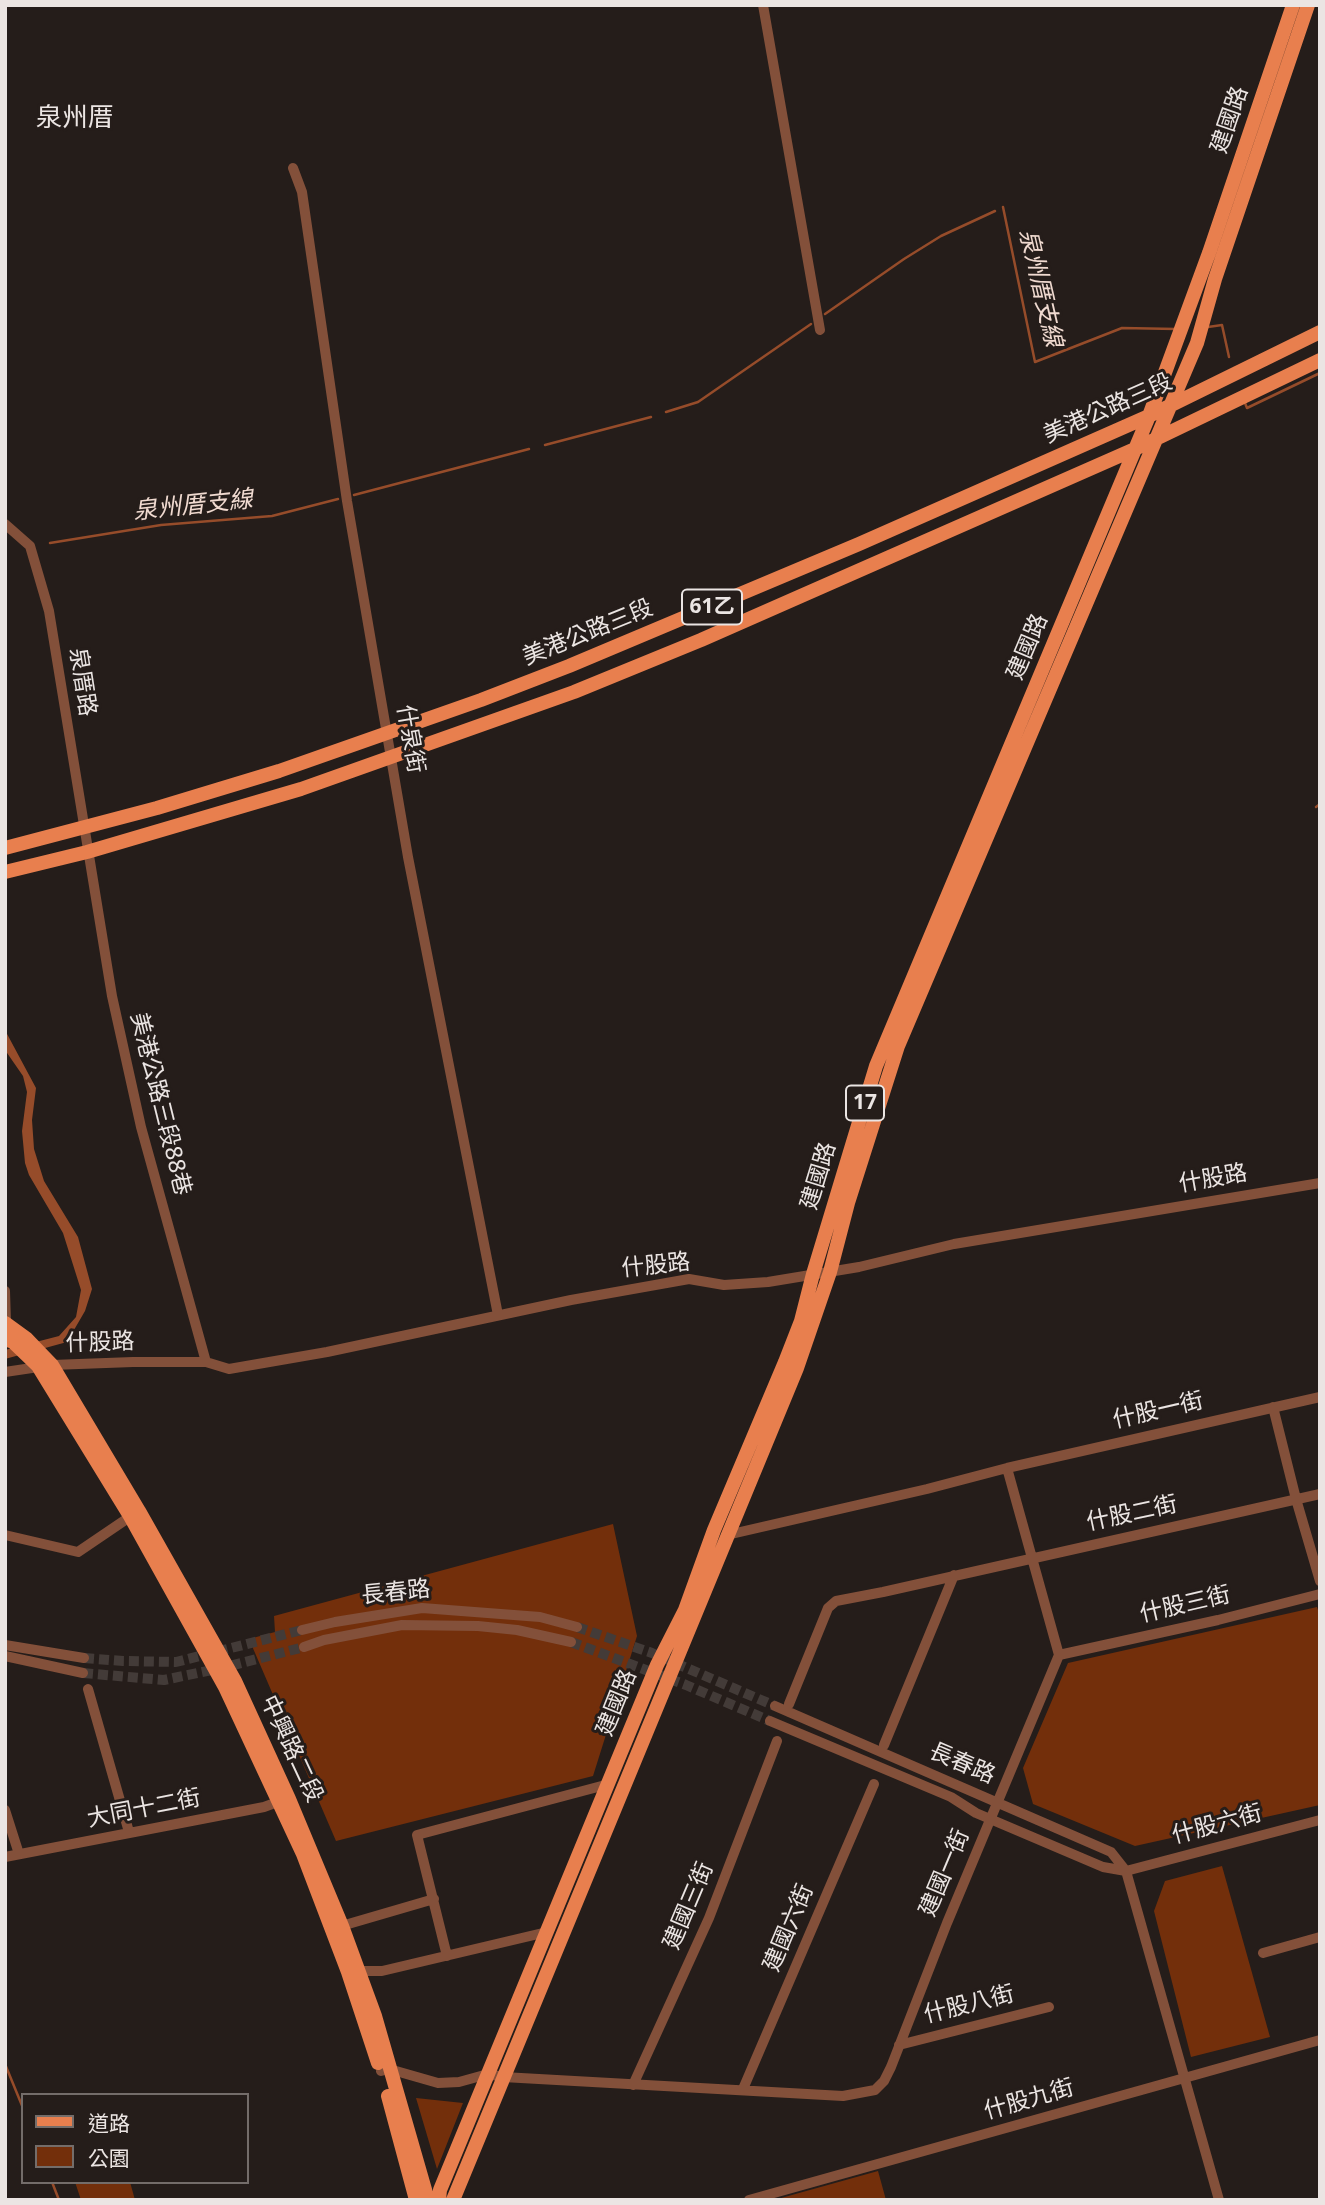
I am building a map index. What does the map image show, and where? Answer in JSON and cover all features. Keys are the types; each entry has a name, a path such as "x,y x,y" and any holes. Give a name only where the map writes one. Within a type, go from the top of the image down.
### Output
{"main road":[{"name":"建國路","path":"439,2200 440,2190 495,2075 797,1367 830,1272 848,1203 898,1046 1149,416 1209,253 1293,5"},
{"name":"建國路","path":"453,2200 495,2075 548,1932 656,1665 685,1610 714,1530 801,1321 876,1066 1197,343 1215,279 1308,5"},
{"name":"美港公路三段","path":"5,849 230,786 481,700 696,614 1149,416 1320,332"},
{"name":"美港公路三段","path":"5,873 223,813 393,758 574,692 689,645 1135,449 1320,360"},
{"name":"中興路二段","path":"5,1323 28,1351 135,1513 284,1800 303,1854 354,1971 428,2200"},
{"name":"中興路二段","path":"385,2070 416,2200"}],"street":[{"path":"763,5 820,330"},
{"name":"什泉街","path":"293,168 302,192 347,501 408,857 498,1315"},
{"name":"泉厝路","path":"5,524 30,546 49,611 87,852"},
{"name":"美港公路三段88巷","path":"87,852 113,996 141,1127 206,1362"},
{"name":"什股路","path":"5,1372 28,1351 206,1362 229,1369 327,1352 571,1300 689,1279 724,1285 768,1282 889,1261 954,1244 1320,1183"},
{"path":"5,1291 5,1323"},
{"name":"什股一街","path":"1007,1468 1320,1397"},
{"path":"1273,1406 1320,1581"},
{"path":"727,1535 1007,1468 1059,1655"},
{"name":"什股二街","path":"954,1575 1320,1494"},
{"path":"5,1535 78,1552 135,1513"},
{"path":"789,1704 828,1608 836,1601 954,1575"},
{"path":"884,1745 954,1575"},
{"name":"什股三街","path":"1059,1655 1218,1620 1320,1594"},
{"name":"長春路","path":"302,1630 422,1608 540,1617 577,1627"},
{"name":"長春路","path":"304,1647 324,1640 401,1625 478,1626 517,1630 570,1642"},
{"path":"5,1644 84,1658"},
{"name":"建國一街","path":"385,2070 438,2083 495,2075 843,2096 875,2090 884,2081 891,2067 1059,1655"},
{"path":"5,1656 83,1673"},
{"path":"88,1689 130,1832"},
{"name":"長春路","path":"775,1706 1111,1852 1126,1871"},
{"name":"長春路","path":"770,1721 951,1797 976,1813 1103,1867 1126,1871"},
{"name":"建國三街","path":"633,2085 709,1918 777,1741"},
{"path":"447,1956 417,1835 609,1784"},
{"name":"建國六街","path":"743,2089 874,1784"},
{"name":"大同十二街","path":"5,1857 264,1807 284,1800"},
{"path":"5,1810 19,1854"},
{"name":"什股六街","path":"1126,1871 1320,1821"},
{"path":"1126,1871 1219,2200"},
{"path":"337,1927 434,1899"},
{"path":"354,1971 382,1971 548,1932"},
{"path":"1263,1953 1320,1937"},
{"name":"什股八街","path":"898,2045 1049,2007"},
{"name":"什股九街","path":"749,2200 1320,2040"}],"green space":[{"path":"613,1524 637,1636 593,1776 336,1841 249,1639 275,1632 274,1616"},
{"path":"1317,1607 1320,1616 1320,1805 1135,1846 1033,1804 1023,1768 1068,1663"},
{"path":"1222,1866 1270,2037 1191,2057 1154,1911 1165,1881"},
{"path":"416,2098 463,2103 437,2169"},
{"path":"878,2171 886,2200 774,2200"},
{"path":"76,2184 131,2184 135,2200 81,2200"}],"shaded area":[{"path":"5,1025 6,1032 36,1088 32,1120 34,1149 44,1181 78,1237 92,1289 85,1311 67,1342 5,1359 5,1350 59,1336 76,1317 81,1290 63,1233 29,1175 25,1163 22,1131 27,1092 23,1076 5,1050"}],"waterway":[{"name":"泉州厝支線","path":"1003,207 1035,362 1122,328 1176,329"},
{"name":"泉州厝支線","path":"825,314 941,236 995,211"},
{"name":"泉州厝支線","path":"666,412 698,402 811,324"},
{"name":"泉州厝支線","path":"1208,327 1222,325 1229,357"},
{"name":"泉州厝支線","path":"1245,403 1247,408 1320,373"},
{"name":"泉州厝支線","path":"545,445 651,417"},
{"name":"泉州厝支線","path":"354,495 529,449"},
{"name":"泉州厝支線","path":"50,543 161,525 272,516 338,499"},
{"path":"1316,807 1320,804"},
{"path":"5,2064 21,2103"},
{"path":"53,2184 59,2200"}],"tunnel":[{"path":"577,1627 652,1653 775,1706"},
{"path":"84,1658 176,1662 302,1630"},
{"path":"571,1642 686,1685 770,1721"},
{"path":"83,1673 164,1680 304,1647"}],"district":[{"name":"泉州厝","path":"75,119"}]}
